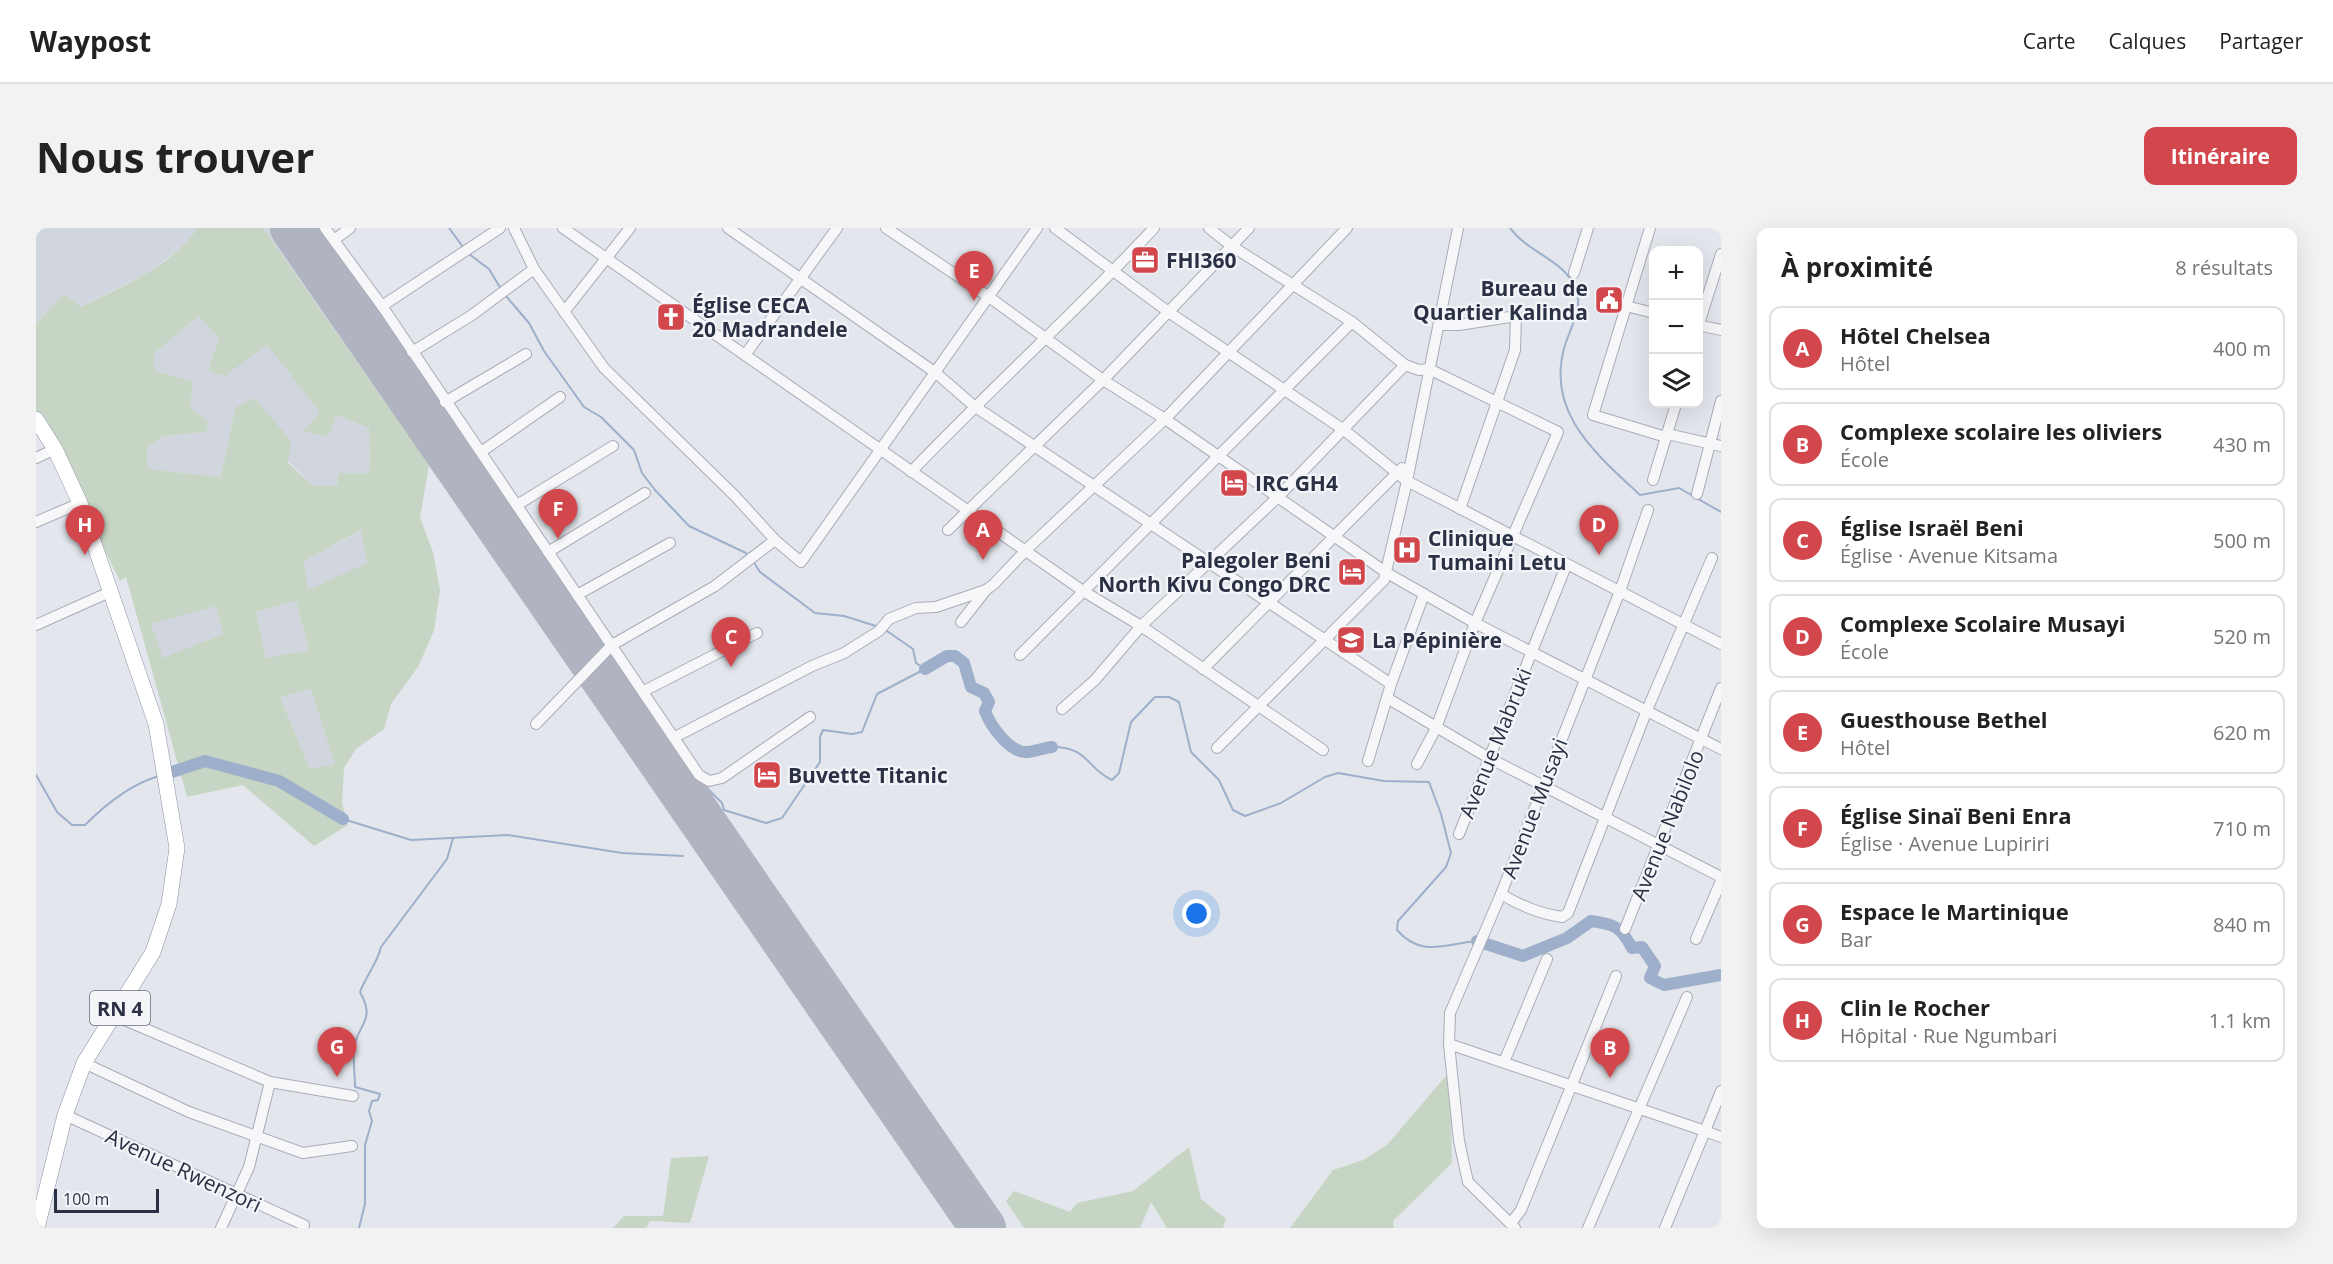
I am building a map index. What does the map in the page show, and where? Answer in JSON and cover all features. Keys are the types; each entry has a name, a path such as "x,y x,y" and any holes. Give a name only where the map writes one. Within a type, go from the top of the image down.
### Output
{"highway":[{"name":"RN 4","path":"36,419 55,449 80,503 156,724 167,776 177,848 169,904 153,952 116,1016 84,1063 64,1115 37,1228"}],"street":[{"path":"325,228 382,306 445,402 644,690 699,775 710,781 716,780 810,717"},
{"path":"334,240 350,228"},
{"path":"382,306 500,228"},
{"path":"514,228 534,269 604,368 735,496 775,540 803,561 1038,228"},
{"path":"563,228 911,472 1027,549 1083,591 1141,626 1323,750"},
{"path":"564,312 630,228"},
{"path":"728,228 936,373 974,406 1095,484 1209,563 1270,600 1325,641 1391,684"},
{"path":"745,355 837,228"},
{"path":"886,228 989,297 1103,380 1165,419 1387,573 1475,623 1721,749"},
{"path":"1055,228 1170,313 1344,430 1399,472 1407,481 1566,566 1684,623 1721,644"},
{"path":"911,472 974,406 1113,272 1154,228"},
{"path":"1209,228 1233,247 1352,322 1405,365 1419,370 1429,369 1558,432 1475,623 1436,728 1417,764"},
{"path":"948,530 1170,313 1249,228"},
{"path":"961,622 986,590 1165,419 1347,228"},
{"path":"1217,748 1384,580 1407,481 1458,228"},
{"path":"1574,273 1588,228"},
{"path":"1650,228 1593,415 1666,435 1721,446"},
{"path":"1703,313 1721,254"},
{"path":"412,351 472,315 534,269"},
{"path":"1626,306 1649,312"},
{"path":"1439,326 1516,316 1515,350 1460,509"},
{"path":"1020,655 1220,457 1352,322"},
{"path":"1703,327 1721,330"},
{"path":"445,402 526,354"},
{"path":"1062,709 1095,680 1141,626 1278,497 1405,365"},
{"path":"481,452 560,397"},
{"path":"1697,494 1708,443 1721,401"},
{"path":"1653,480 1675,408"},
{"path":"517,506 613,446"},
{"path":"36,458 55,449"},
{"path":"1203,669 1399,472 1412,456"},
{"path":"548,552 645,493"},
{"path":"36,522 80,503"},
{"name":"Avenue Musayi","path":"1513,1226 1468,1182 1459,1141 1449,1044 1450,1013 1544,785 1620,591 1648,510"},
{"path":"536,724 612,645 715,586 775,540"},
{"path":"577,595 670,543"},
{"path":"1501,894 1514,902 1562,917 1568,913 1647,710 1712,558"},
{"name":"Avenue Mabruki","path":"1459,834 1566,566"},
{"path":"675,737 812,666 834,659 879,631 889,619 916,608 936,608 986,590"},
{"path":"36,625 112,591"},
{"path":"1368,761 1391,684 1424,594"},
{"path":"644,690 757,633"},
{"name":"Avenue Nabilolo","path":"1625,929 1721,688"},
{"path":"1387,698 1489,758 1607,816 1721,877"},
{"path":"1696,939 1721,881"},
{"path":"1504,1062 1547,959"},
{"path":"1513,1226 1616,976"},
{"path":"1588,1228 1687,997"},
{"path":"116,1016 270,1082 353,1096"},
{"path":"1449,1044 1721,1137"},
{"path":"84,1063 189,1112 303,1153 352,1146"},
{"path":"221,1228 258,1137 270,1082"},
{"path":"1665,1228 1721,1091"},
{"name":"Avenue Rwenzori","path":"64,1115 304,1225"}],"shaded area":[{"path":"36,228 198,228 186,244 149,272 81,307 64,294 36,324"},
{"path":"263,228 313,228 1000,1228 965,1228"},
{"path":"198,316 219,338 208,370 225,375 267,344 321,412 304,430 336,415 369,428 370,473 339,473 337,485 313,486 235,408 221,477 146,469 147,447 164,436 206,432 208,421 190,408 193,382 154,370 154,354"},
{"path":"362,530 367,564 308,591 304,561"},
{"path":"296,601 309,650 266,659 256,612"},
{"path":"216,605 223,634 163,659 150,624"},
{"path":"311,689 336,764 310,769 280,697"}],"green space":[{"path":"198,228 263,228 429,465 420,518 433,552 440,590 434,631 418,667 391,704 384,729 356,749 344,768 342,803 348,825 314,846 243,785 187,797 126,577 120,581 36,411 36,324 64,294 81,307 160,265 187,242","holes":["198,316 219,338 208,370 225,376 267,345 320,412 303,431 328,437 336,415 369,428 370,473 339,473 337,485 313,486 288,463 291,441 255,398 235,408 221,477 147,469 147,447 164,436 206,432 209,422 190,408 193,382 154,370 154,354","361,530 367,563 308,590 304,561","296,601 309,650 266,658 256,612","216,606 223,634 163,658 151,624","311,689 335,764 310,769 280,697"]},
{"path":"1450,1071 1452,1163 1393,1221 1394,1228 1290,1228 1333,1170 1363,1160 1387,1145"},
{"path":"1189,1147 1201,1199 1226,1219 1223,1228 1167,1228 1151,1202 1140,1228 1024,1228 1006,1201 1014,1191 1070,1212 1077,1203 1133,1191"},
{"path":"709,1156 690,1223 650,1221 646,1228 613,1228 624,1216 663,1216 671,1158"}],"waterway":[{"path":"449,228 463,247"},
{"path":"1510,228 1526,244 1564,271 1576,289 1577,309 1561,366 1562,389 1567,409 1591,446 1640,495 1679,488 1721,512"},
{"path":"469,254 489,269 501,289"},
{"path":"356,279 441,403"},
{"path":"506,296 529,323 544,351 584,407 601,417 634,450 642,473 655,490 689,526 746,553 749,557"},
{"path":"753,561 760,572 815,613 844,616 879,627"},
{"path":"700,781 722,803 724,810 766,823 782,818 820,762 820,737 823,730 852,734 862,732 877,694 925,669 916,663 913,649 884,629"},
{"path":"925,669 947,656 955,656 964,663 971,687 984,693 989,702 985,711 996,731 1008,744 1028,752 1052,747"},
{"path":"1052,747 1073,750 1112,780 1119,773 1131,722 1155,697 1169,697 1179,702 1191,752 1219,780 1233,810 1245,816 1281,803 1325,777 1338,773 1384,781 1429,782 1441,814 1451,853 1446,867 1398,921 1397,930 1406,939 1425,947 1476,941"},
{"path":"163,775 205,761 279,781 343,819"},
{"path":"36,775 57,812 72,825 85,825 119,796 159,776"},
{"path":"343,819 411,840 508,835 622,853 683,856"},
{"path":"359,1228 365,1204 365,1145 372,1121 369,1111 372,1101 378,1100 380,1094 355,1087 354,1049 367,1010 360,992 381,947 447,859 453,838"},
{"path":"1477,941 1523,956 1567,938 1591,921 1612,925 1621,931 1632,948 1642,947 1655,966 1650,978 1664,985 1721,975"}],"runway":[{"path":"293,228 983,1228"}],"place":[{"name":"FHI360","path":"1145,260"},
{"name":"Bureau de Quartier Kalinda","path":"1609,300"},
{"name":"Guesthouse Bethel","path":"974,301"},
{"name":"Église CECA 20 Madrandele","path":"671,317"},
{"name":"IRC GH4","path":"1234,483"},
{"name":"Église Sinaï Beni Enra","path":"558,539"},
{"name":"Clinique Tumaini Letu","path":"1407,550"},
{"name":"Clin le Rocher","path":"85,555"},
{"name":"Complexe Scolaire Musayi","path":"1599,555"},
{"name":"Hôtel Chelsea","path":"983,560"},
{"name":"Palegoler Beni North Kivu Congo DRC","path":"1352,572"},
{"name":"La Pépinière","path":"1351,640"},
{"name":"Église Israël Beni","path":"731,667"},
{"name":"Buvette Titanic","path":"767,775"},
{"name":"Espace le Martinique","path":"337,1077"},
{"name":"Complexe scolaire les oliviers","path":"1610,1078"}]}
